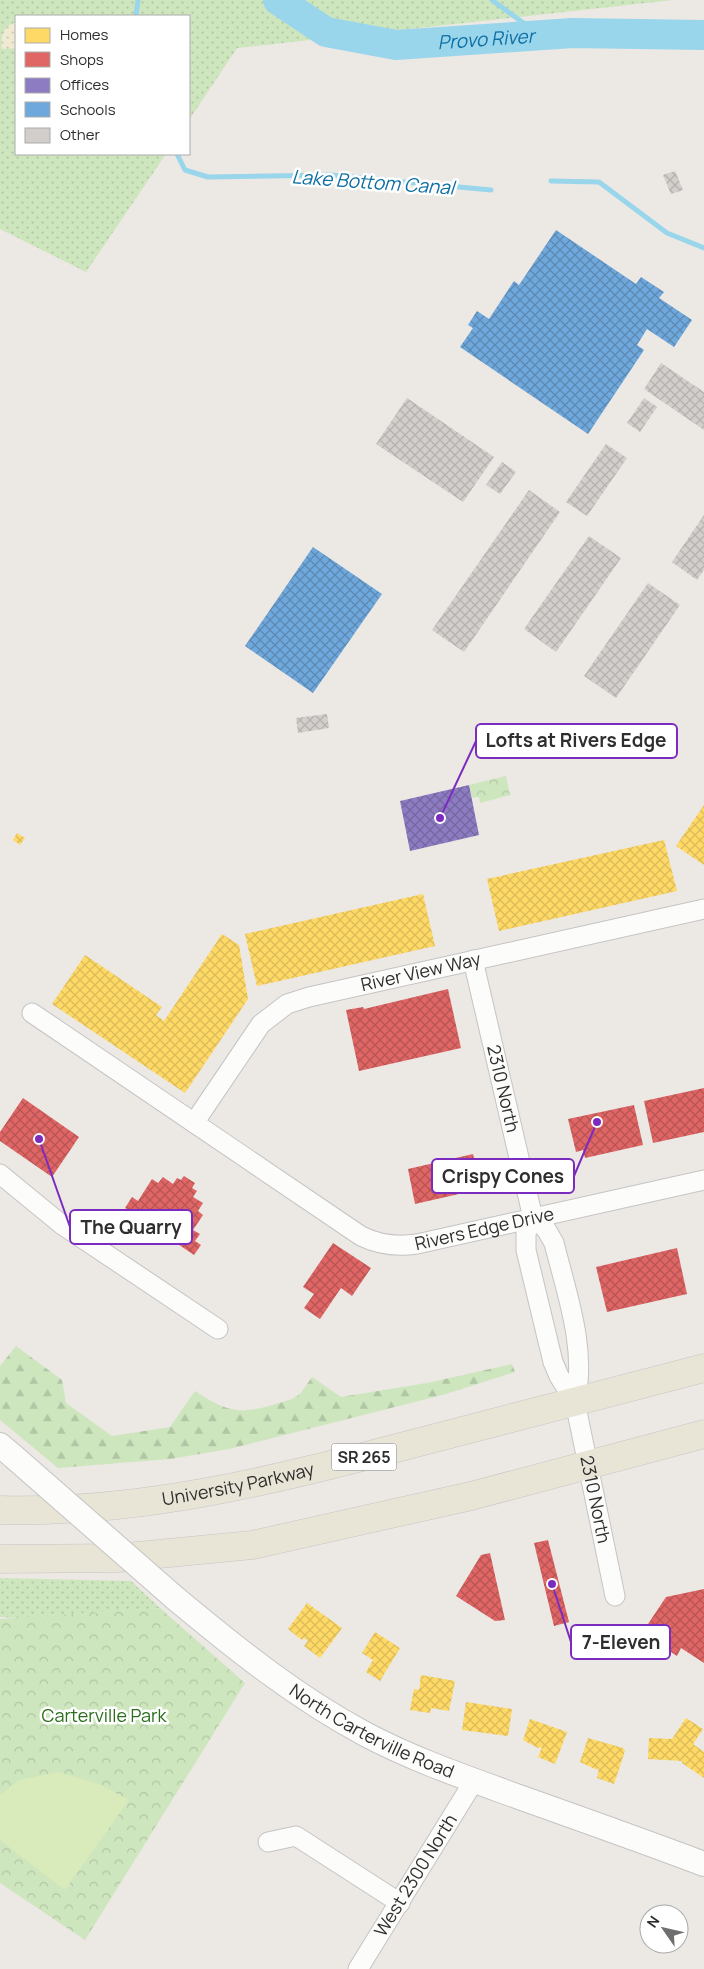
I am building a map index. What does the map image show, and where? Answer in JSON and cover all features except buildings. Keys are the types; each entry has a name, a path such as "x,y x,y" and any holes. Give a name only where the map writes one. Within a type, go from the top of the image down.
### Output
{"main road":[{"name":"University Parkway","path":"0,1510 93,1508 207,1493 324,1467 704,1368"},
{"path":"0,1559 117,1558 252,1545 461,1498 589,1466 704,1434"}],"street":[{"name":"River View Way","path":"194,1123 261,1024 287,1004 309,997 704,909"},
{"name":"2310 North","path":"473,960 533,1218 546,1229 554,1243 578,1340 580,1371 575,1402"},
{"name":"Rivers Edge Drive","path":"32,1013 361,1236 387,1245 417,1244 704,1180"},
{"path":"0,1174 61,1224 218,1329"},
{"name":"2310 North","path":"533,1218 526,1233 526,1250 553,1362 575,1402 615,1596"},
{"name":"North Carterville Road","path":"7,1451 236,1649 298,1694 365,1734 415,1758 474,1781 704,1864"},
{"name":"West 2300 North","path":"358,1969 474,1781"},
{"path":"268,1842 296,1836 400,1903"}],"green space":[{"path":"0,0 673,0 237,48 190,118 190,15 15,15 15,155 165,155 86,272 0,229"},
{"path":"506,776 510,795 480,803 479,797 472,798 469,785"},
{"path":"16,1346 62,1380 66,1403 112,1436 170,1427 195,1391 221,1406 231,1409 252,1410 292,1399 300,1394 312,1377 341,1397 427,1383 512,1364 515,1372 446,1394 229,1449 170,1459 58,1468 0,1420 0,1366"},
{"path":"0,1578 131,1581 160,1608 20,1618 0,1617"},
{"name":"Carterville Park","path":"160,1608 245,1683 85,1940 0,1883 0,1619"},
{"path":"58,1772 99,1784 129,1800 65,1890 0,1840 0,1795 19,1780"}],"sand":[{"path":"15,23 15,48 2,49 1,40 3,33 10,25"}],"waterway":[{"name":"Lake Bottom Canal","path":"136,15 138,0"},
{"name":"Provo River","path":"278,0 326,32 396,45 573,33 704,35"},
{"path":"492,0 522,22 547,35"},
{"name":"Lake Bottom Canal","path":"178,155 185,170 208,177 330,175 491,190"},
{"name":"Lake Bottom Canal","path":"551,181 599,182 667,233 704,248"}],"place":[{"name":"Lofts at Rivers Edge","path":"440,818"},
{"name":"Crispy Cones","path":"597,1122"},
{"name":"The Quarry","path":"39,1139"},
{"name":"7-Eleven","path":"552,1584"}]}
